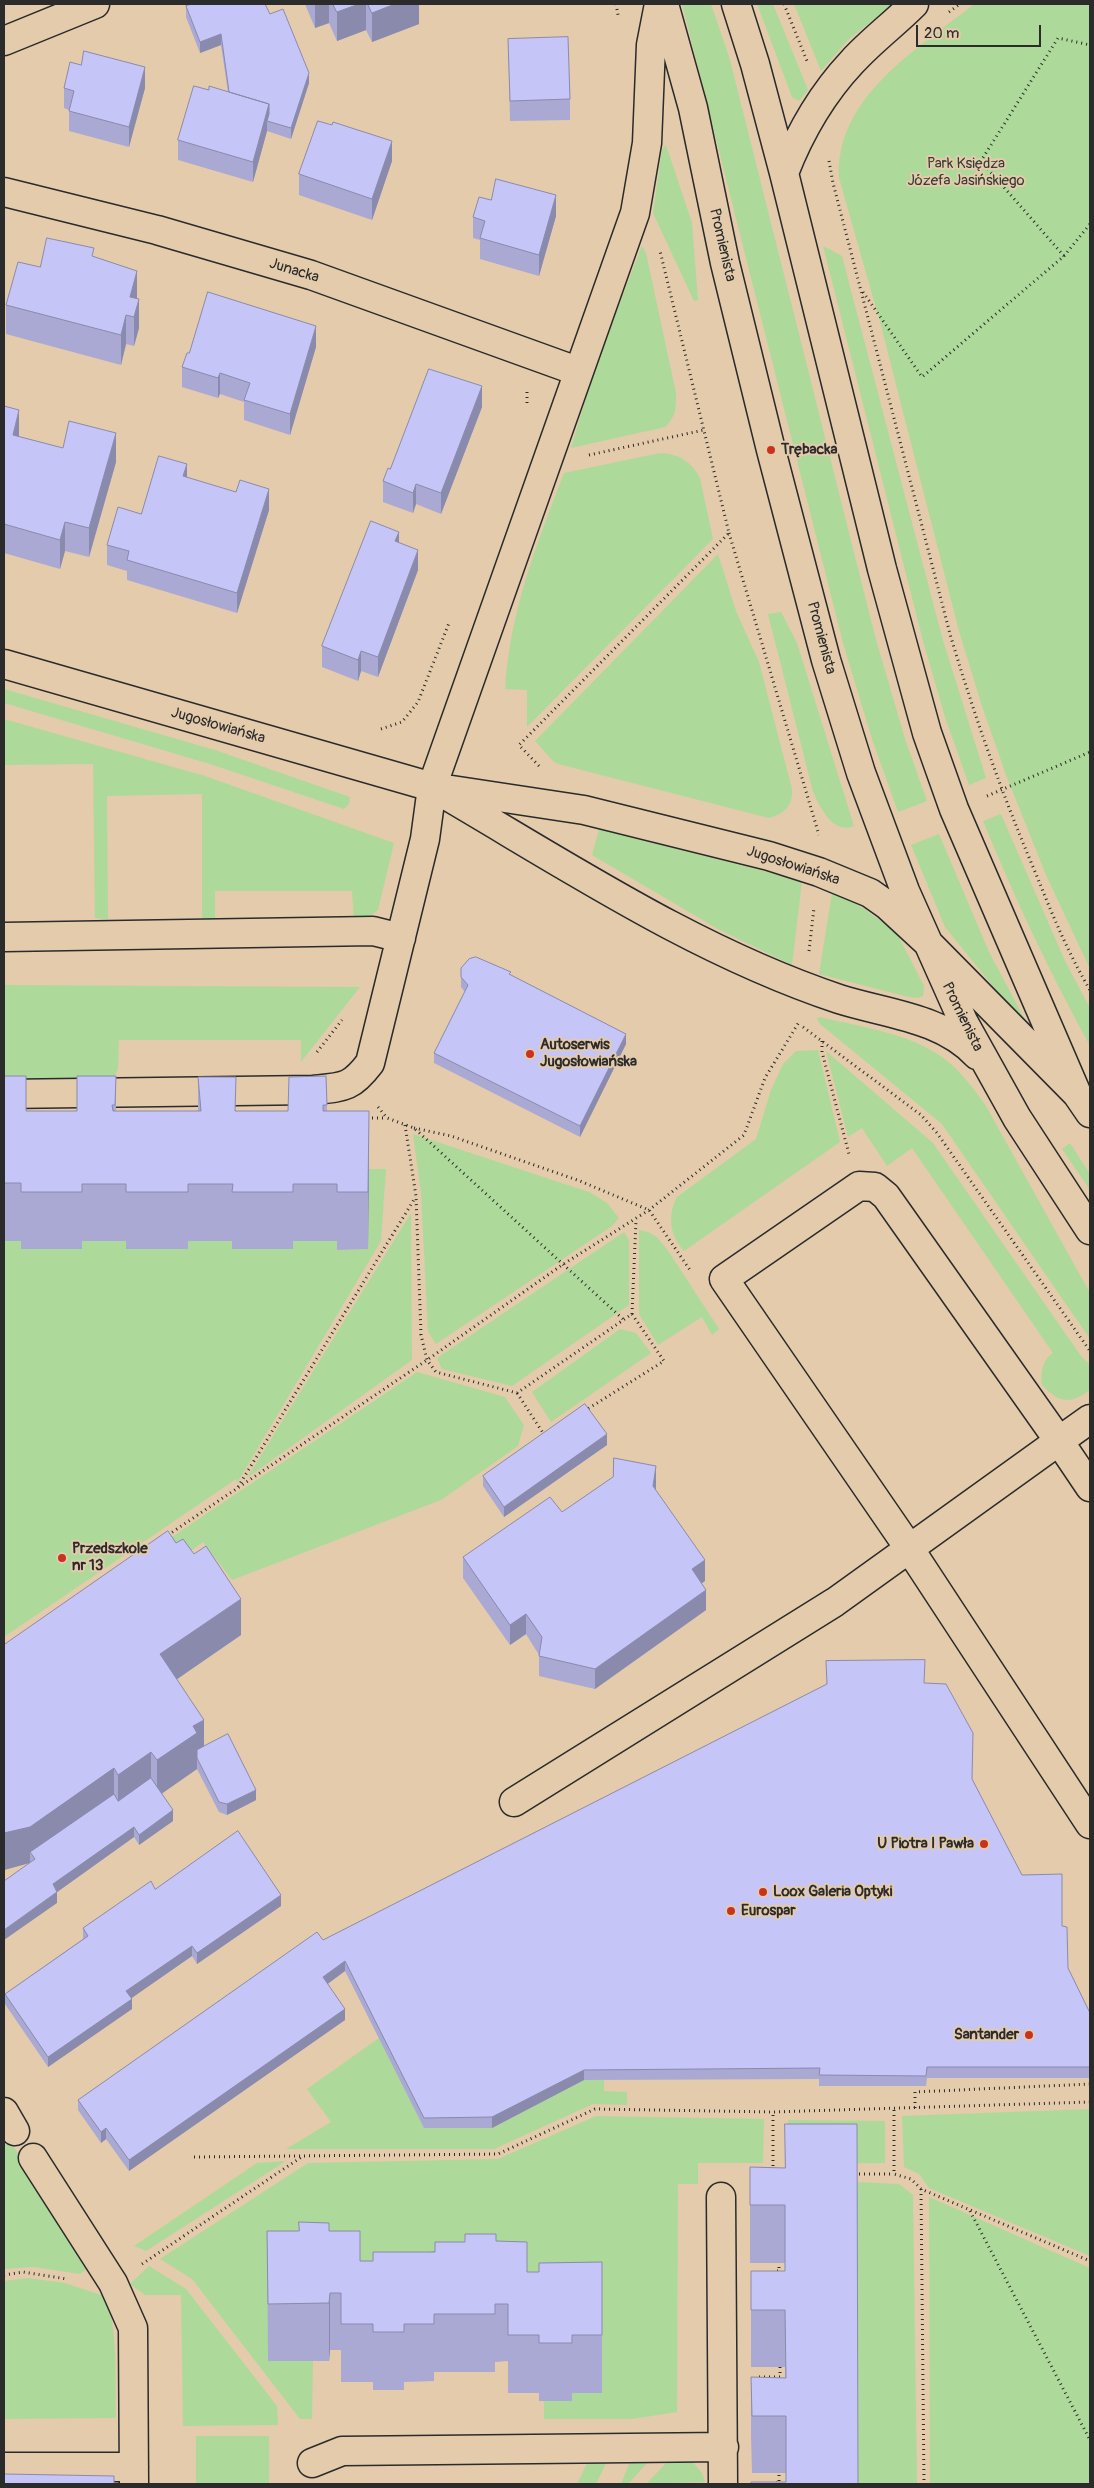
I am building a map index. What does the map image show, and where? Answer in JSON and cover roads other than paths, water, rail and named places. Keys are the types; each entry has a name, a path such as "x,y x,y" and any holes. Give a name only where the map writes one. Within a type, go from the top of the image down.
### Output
{"street":[{"path":"4,41 95,4"},
{"path":"4,1094 300,1091 341,1087 356,1081 370,1063 425,839 432,787 544,465 635,213 647,143 651,45 659,4"},
{"name":"Promienista","path":"664,4 693,108 725,263 771,450 826,660 860,773 927,942 952,998 992,1075 1017,1118 1090,1230"},
{"path":"736,4 755,64 784,173 882,569 927,733 954,809 1084,1104"},
{"path":"784,173 798,137 822,99 852,62 914,4"},
{"name":"Junacka","path":"4,192 157,230 312,275 578,371"},
{"name":"Jugosłowiańska","path":"4,664 432,787 584,810 769,856 819,872 870,893 887,905 927,942 1084,1104"},
{"name":"Jugosłowiańska","path":"432,787 692,937 753,967 804,987 859,1005 915,1019 946,1031 976,1054 992,1075"},
{"path":"4,937 373,931 401,938"},
{"path":"1090,1488 1059,1440 886,1196 875,1187 859,1186 724,1279 909,1548 1090,1824"},
{"path":"514,1802 836,1602 1090,1419"},
{"path":"4,2468 134,2475 133,2328 113,2283 33,2158"},
{"path":"721,2197 724,2484"},
{"path":"312,2463 342,2451 724,2447"}],"place":[{"name":"Trębacka","path":"771,450"},
{"name":"Autoserwis Jugosłowiańska","path":"530,1054"},
{"name":"Przedszkole nr 13","path":"62,1558"},
{"name":"U Piotra I Pawła","path":"984,1844"},
{"name":"Loox Galeria Optyki","path":"763,1892"},
{"name":"Eurospar","path":"731,1911"},
{"name":"Santander","path":"1029,2035"}],"park label":[{"name":"Park Księdza Józefa Jasińskiego","path":"966,172"}]}
